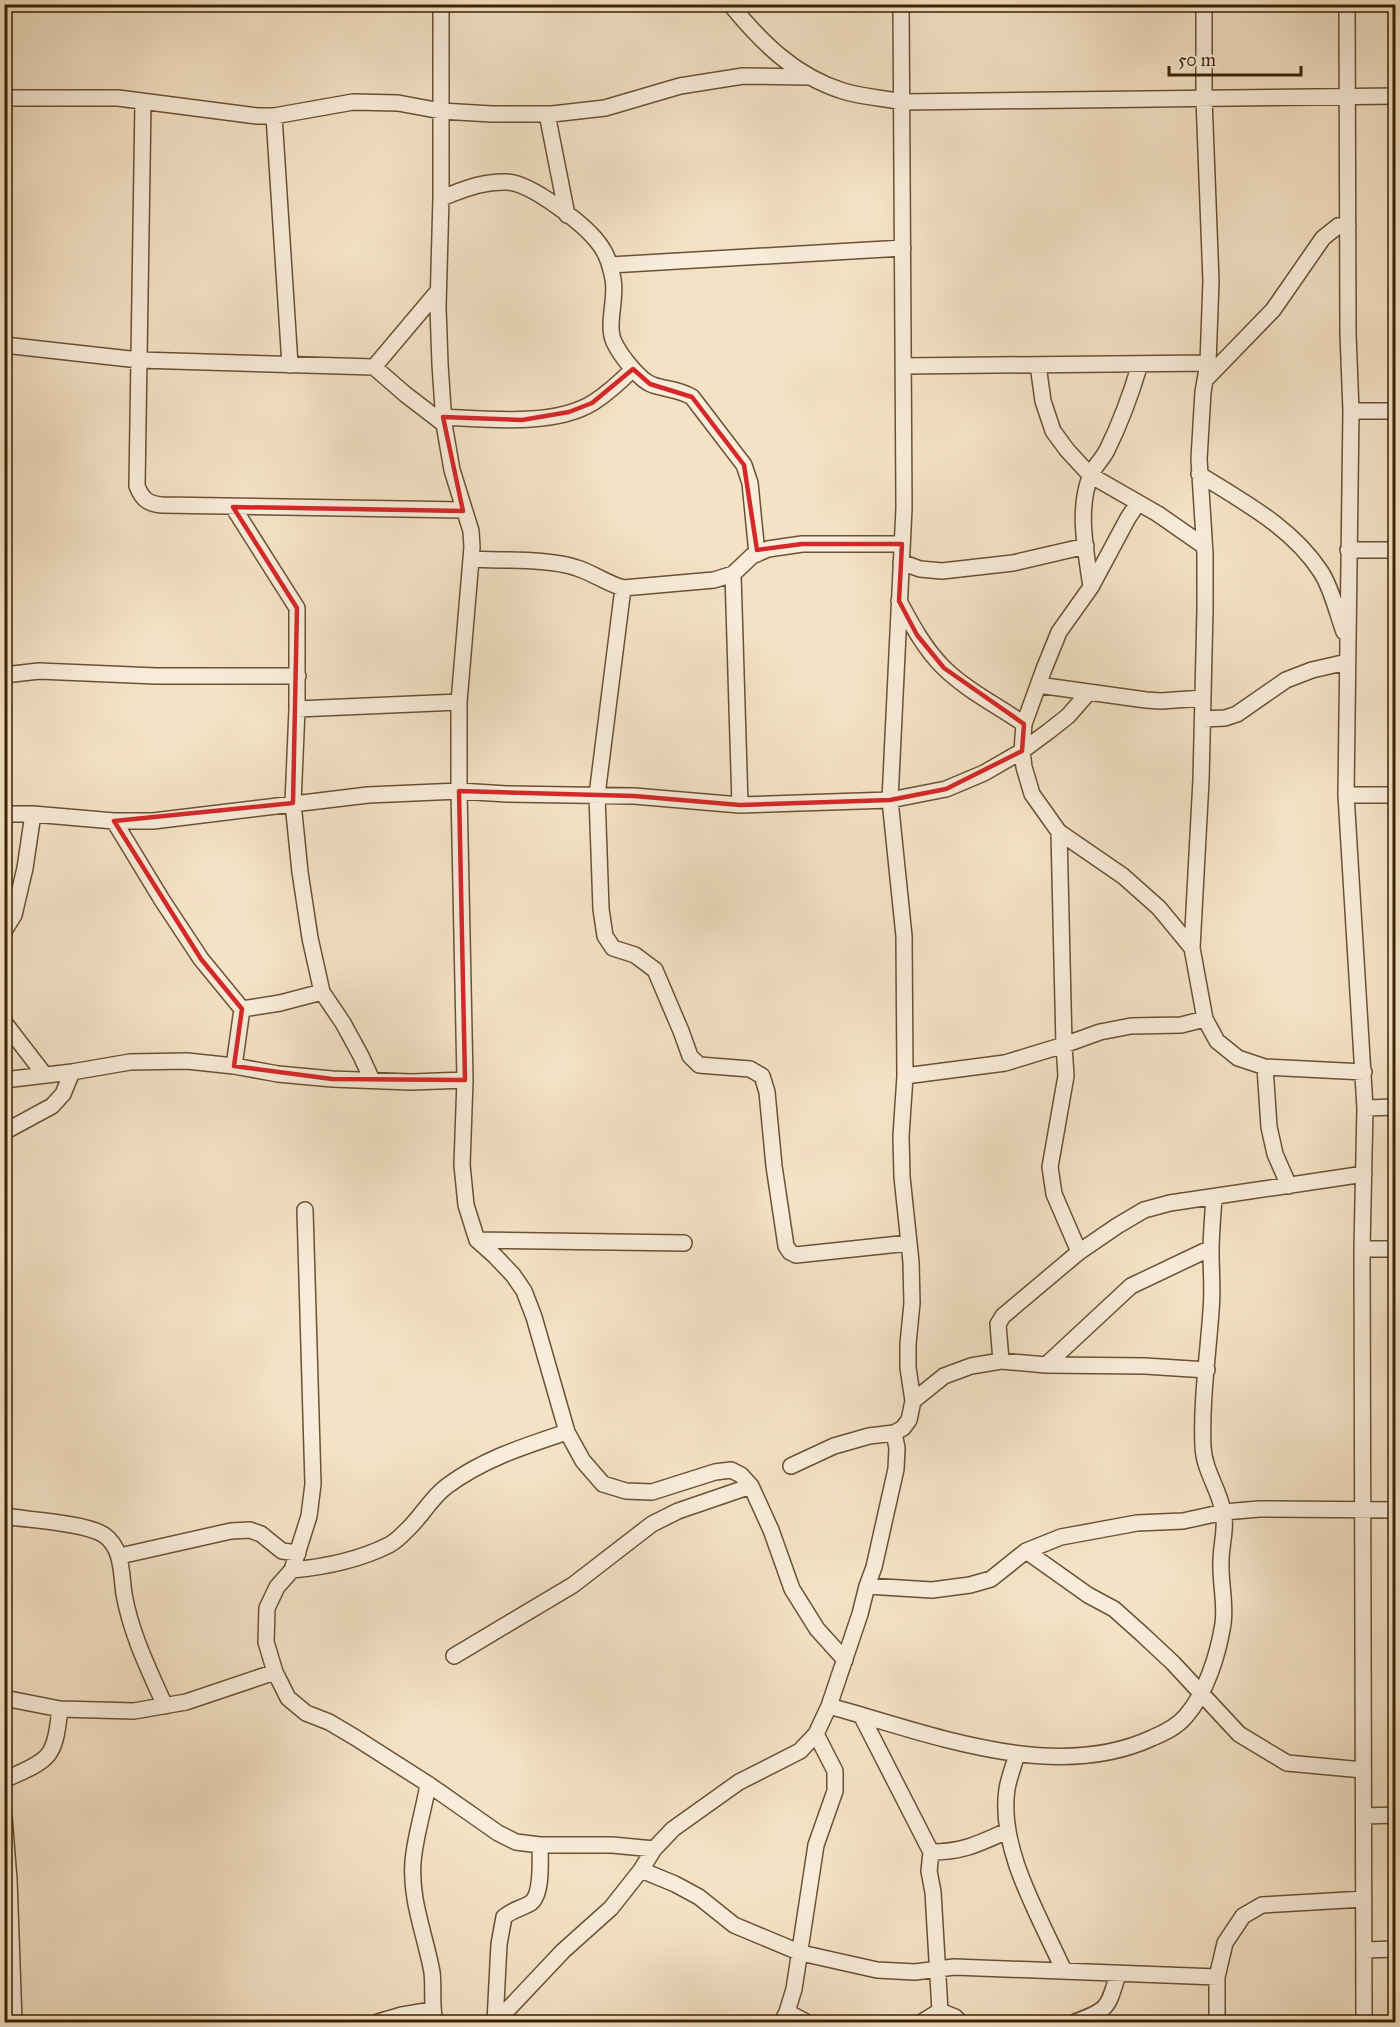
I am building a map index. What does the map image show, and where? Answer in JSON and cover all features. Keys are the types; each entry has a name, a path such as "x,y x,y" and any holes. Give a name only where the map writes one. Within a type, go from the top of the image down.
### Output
{"street":[{"path":"441,4 441,198 438,291 440,364 444,421 452,470 471,531 471,559 459,702 465,1080 462,1165 466,1205 477,1240 513,1275 524,1291 534,1317 567,1432 583,1461 603,1484 626,1491 652,1491 715,1472 731,1470 741,1475 751,1486 771,1530 792,1589 817,1629 844,1660"},
{"path":"730,4 782,59 808,77 845,92 903,102 1395,96"},
{"path":"791,1466 834,1446 869,1436 894,1433 903,1428 909,1420 913,1401 908,1368 912,1304 901,1136 905,1076 904,936 890,801 904,508 901,4"},
{"path":"1204,4 1204,99 1211,280 1208,363 1202,403 1199,474 1205,609 1201,780 1192,948 1205,1019 1217,1041 1231,1053 1238,1058 1265,1067 1364,1072"},
{"path":"1347,4 1348,334 1351,411 1346,795 1365,1108 1362,1249 1364,2022"},
{"path":"4,98 94,97 257,116 274,116 353,102 398,103 441,111 547,114 605,108 680,86 743,76 808,77"},
{"path":"143,102 137,486 145,500 153,504 233,507 463,510"},
{"path":"547,114 567,215"},
{"path":"274,116 290,365"},
{"path":"441,198 482,183 510,182 537,193 582,226 601,246 610,265 614,282 611,328 613,342 638,376 650,384 681,390 692,397 744,465 750,483 757,554"},
{"path":"1205,380 1273,310 1323,238 1338,226 1348,225"},
{"path":"610,265 903,248"},
{"path":"374,367 438,291"},
{"path":"4,345 139,360 374,367 405,394 444,421 522,420 569,412 592,404 633,369"},
{"path":"903,366 1208,363"},
{"path":"1091,587 1084,510 1090,475 1104,457 1115,433 1127,406 1140,364"},
{"path":"1038,365 1043,401 1053,431 1067,450 1090,475 1204,546"},
{"path":"1351,411 1395,411"},
{"path":"1199,474 1278,525 1300,545 1322,573 1347,641"},
{"path":"1138,503 1091,587 1059,632 1024,724 1022,751 1032,794 1059,832 1123,876 1159,908 1192,948"},
{"path":"233,507 297,608 298,676 293,803 310,938 322,992 347,1031 372,1080"},
{"path":"471,559 559,563 578,568 623,588 714,580 734,574 752,556 768,549 802,544 902,544"},
{"path":"901,562 921,569 942,571 1013,563 1086,546"},
{"path":"1348,550 1395,550"},
{"path":"734,574 740,805"},
{"path":"623,588 597,795 601,909 605,936 613,948 635,955 655,970 690,1056 699,1065 750,1069 762,1076 767,1092 779,1204 786,1246 790,1252 796,1255 909,1243"},
{"path":"899,601 917,635 944,668 1024,724"},
{"path":"1203,719 1225,718 1237,714 1286,680 1312,670 1347,662"},
{"path":"4,675 39,671 156,676 298,676"},
{"path":"1038,686 1161,701 1203,698"},
{"path":"4,814 33,814 114,821 153,820 368,795 459,791 634,796 740,805 890,801 946,789 984,773 1022,751 1068,716 1089,692"},
{"path":"297,709 459,702"},
{"path":"1346,795 1395,795"},
{"path":"4,931 14,915 33,814"},
{"path":"114,821 201,959 242,1009 234,1066"},
{"path":"1059,832 1066,1076 1050,1167 1054,1194 1079,1252"},
{"path":"242,1009 280,1003 322,992"},
{"path":"905,1076 1005,1063 1100,1032 1131,1026 1181,1025 1205,1019"},
{"path":"4,1022 44,1074"},
{"path":"4,1080 130,1062 187,1061 278,1074 411,1082 465,1080"},
{"path":"1265,1067 1269,1127 1275,1154 1289,1185"},
{"path":"4,1132 52,1106 63,1094 72,1072"},
{"path":"1365,1108 1395,1107"},
{"path":"1002,1361 998,1324 1003,1316 1079,1252 1144,1210 1170,1203 1364,1174"},
{"path":"829,1706 973,1746 1017,1754 1066,1758 1102,1754 1134,1746 1168,1730 1185,1717 1201,1692 1211,1667 1223,1624 1221,1561 1224,1512 1208,1472 1203,1448 1212,1307 1211,1248 1214,1197"},
{"path":"305,1210 313,1484 309,1516 292,1570 277,1587 267,1608 266,1642 275,1672 288,1698 306,1713 329,1722 428,1784 498,1833 516,1842 540,1845 612,1845 654,1849"},
{"path":"477,1240 684,1243"},
{"path":"1046,1365 1131,1286 1211,1248"},
{"path":"1362,1249 1395,1249"},
{"path":"913,1401 944,1376 971,1366 1002,1361 1046,1365 1145,1366 1207,1370"},
{"path":"292,1570 323,1567 353,1559 391,1544 412,1525 445,1487 476,1467 510,1451 567,1432"},
{"path":"495,2022 563,1951 611,1908 641,1870 654,1849 673,1829 739,1782 800,1751 816,1734 829,1706 860,1614 884,1527 896,1469 897,1448 894,1433"},
{"path":"454,1656 573,1585 652,1524 678,1511 751,1486"},
{"path":"867,1586 932,1590 970,1585 991,1579 1026,1551 1061,1537 1137,1523 1183,1521 1224,1512 1259,1509 1395,1510"},
{"path":"4,1516 80,1526 105,1535 120,1556 131,1627 165,1706"},
{"path":"120,1556 231,1531 250,1530 261,1534 282,1551 298,1553"},
{"path":"1026,1551 1088,1595 1114,1609 1201,1692 1239,1734 1287,1763 1363,1770"},
{"path":"4,1698 60,1709 135,1711 186,1702 275,1672"},
{"path":"4,1780 33,1766 48,1755 56,1735 60,1709"},
{"path":"861,1715 931,1852 929,1871 933,1892 940,2011"},
{"path":"806,2022 785,2017 794,1989 801,1953 816,1845 836,1791 835,1771 816,1734"},
{"path":"1017,1754 1007,1790 1007,1831 1029,1896 1064,1971"},
{"path":"378,2022 402,2015 433,2016 432,1971 415,1903 413,1869 428,1784"},
{"path":"1364,1816 1395,1815"},
{"path":"4,1816 7,1928 14,2022"},
{"path":"931,1852 953,1852 974,1846 1007,1831"},
{"path":"495,2022 499,1944 504,1917 511,1911 531,1904 537,1895 540,1845"},
{"path":"641,1870 699,1897 734,1925 801,1953 877,1970 915,1972 954,1967 1217,1977"},
{"path":"1217,2022 1217,1977 1225,1943 1243,1916 1262,1905 1364,1899"},
{"path":"1364,1950 1395,1949"},
{"path":"1075,2022 1104,2010 1111,1999 1118,1974"},
{"path":"922,2022 940,2011"},
{"path":"940,2011 960,2022"}],"highlighted area":[{"path":"633,369 650,384 692,397 744,465 757,550 802,544 902,544 899,601 917,635 944,668 1024,724 1022,751 946,789 890,800 740,805 634,796 459,791 465,1080 332,1079 234,1066 242,1009 201,959 114,821 293,803 297,608 233,507 463,511 443,417 522,420 569,412 592,403"}]}
